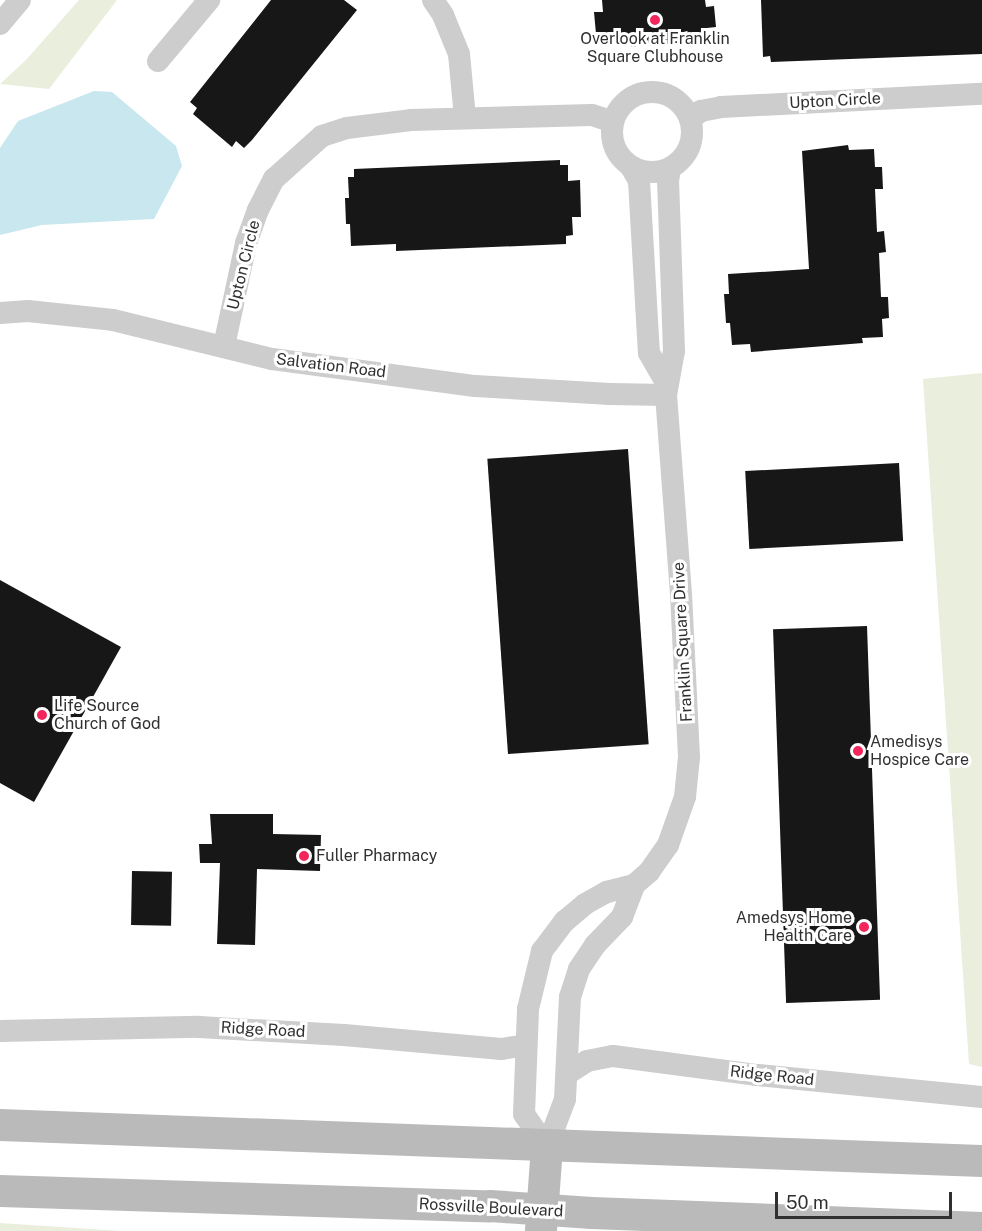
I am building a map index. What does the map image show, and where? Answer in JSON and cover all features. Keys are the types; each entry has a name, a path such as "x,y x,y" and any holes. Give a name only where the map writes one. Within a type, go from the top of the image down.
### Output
{"main road":[{"path":"0,1125 547,1147 982,1161"},
{"name":"Franklin Square Drive","path":"542,1220 547,1147"},
{"name":"Rossville Boulevard","path":"0,1191 542,1220 982,1228"}],"street":[{"path":"0,24 20,0"},
{"path":"158,61 208,0"},
{"path":"434,0 443,15 459,54 465,118"},
{"path":"650,92 663,93 675,99 690,119 692,142 687,153 670,169 643,172 631,167 621,158 615,147 612,135 613,122 618,110 626,101 650,92"},
{"name":"Upton Circle","path":"690,119 701,111 721,107 982,94"},
{"name":"Upton Circle","path":"224,346 246,243 258,210 274,179 322,136 347,128 411,120 592,115 613,122"},
{"name":"Franklin Square Drive","path":"631,167 639,181 649,353 666,388"},
{"name":"Franklin Square Drive","path":"547,1147 565,1099 570,997 579,969 596,945 622,917 634,885 649,872 668,845 685,797 689,757 681,594 666,388 674,351 668,181 670,169"},
{"name":"Salvation Road","path":"0,313 28,311 113,320 224,346 272,360 475,386 610,394 666,388"},
{"path":"547,1147 524,1114 528,1009 542,951 565,921 585,904 607,892 634,885"},
{"name":"Ridge Road","path":"0,1031 199,1027 344,1035 501,1049 525,1045"},
{"name":"Ridge Road","path":"567,1074 587,1061 613,1056 758,1075 982,1096"}],"green space":[{"path":"79,0 117,0 49,89 0,84 26,60"},
{"path":"982,373 982,1067 969,1064 923,379"},
{"path":"0,1223 121,1231 0,1231"}],"water":[{"path":"94,91 112,92 176,146 182,166 154,219 42,225 0,235 0,148 18,121"}],"building":[{"path":"271,0 344,0 357,10 252,140 244,148 236,141 232,147 193,114 197,108 190,102"},
{"name":"Overlook at Franklin Square Clubhouse","path":"602,0 705,0 706,7 714,6 716,27 707,28 708,40 631,47 631,44 605,45 605,33 596,34 594,12 603,12"},
{"path":"761,0 982,0 982,54 771,62 770,56 763,57"},
{"path":"848,145 849,150 874,149 875,167 882,167 883,189 875,189 877,232 884,231 886,252 879,253 881,297 888,297 889,318 882,319 883,337 862,338 863,343 751,352 750,344 732,345 730,323 726,323 724,294 729,294 728,274 809,269 802,151"},
{"path":"560,160 560,165 568,165 568,181 580,180 581,217 572,217 573,235 566,236 566,244 396,251 396,244 351,246 350,224 346,224 345,198 349,198 348,177 354,177 354,169"},
{"path":"628,449 649,744 508,754 487,459"},
{"path":"899,463 903,541 749,549 745,471"},
{"name":"Life Source Church of God","path":"0,580 121,647 34,802 0,783"},
{"path":"867,626 880,1000 786,1003 773,629"},
{"path":"210,814 273,814 273,834 321,835 320,871 257,869 255,945 217,944 220,863 200,863 199,844 212,844"},
{"path":"132,871 172,872 171,926 131,925"}],"place":[{"name":"Overlook at Franklin Square Clubhouse","path":"655,20"},
{"name":"Life Source Church of God","path":"42,715"},
{"name":"Amedisys Hospice Care","path":"858,751"},
{"name":"Fuller Pharmacy","path":"304,856"},
{"name":"Amedsys Home Health Care","path":"864,927"}]}
